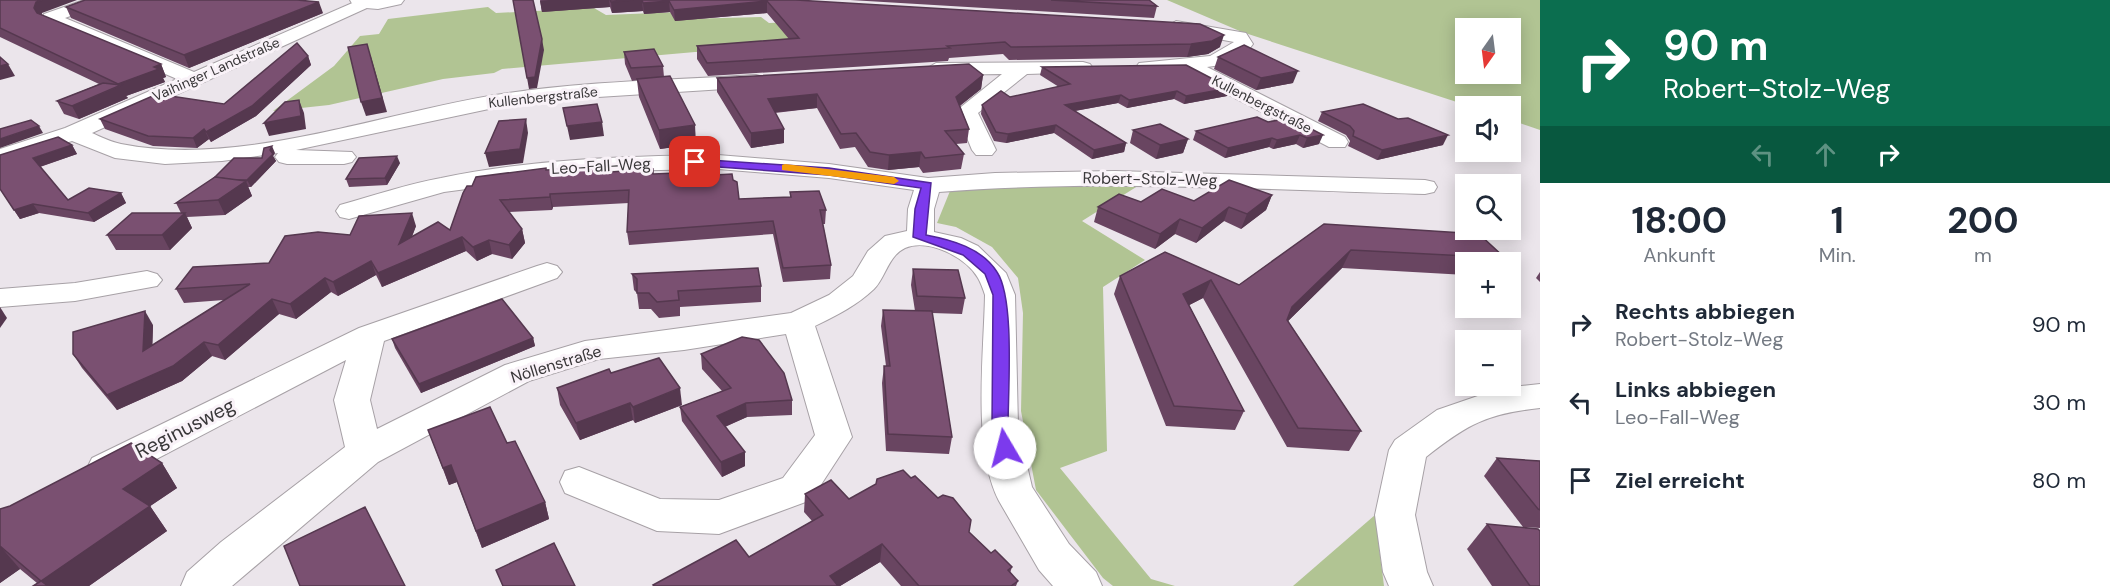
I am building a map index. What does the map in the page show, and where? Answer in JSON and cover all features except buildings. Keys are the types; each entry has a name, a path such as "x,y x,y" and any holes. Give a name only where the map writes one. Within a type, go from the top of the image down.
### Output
{"street":[{"path":"99,0 50,18 193,79"},
{"name":"Vaihinger Landstraße","path":"0,157 73,133 360,1 395,0"},
{"name":"Kullenbergstraße","path":"1123,67 1187,66 1214,61 1234,52 1244,44 1240,38 1203,29 1158,25"},
{"name":"Kullenbergstraße","path":"1187,66 1337,142"},
{"path":"916,70 1101,68"},
{"path":"984,150 967,111 1022,69"},
{"name":"Kullenbergstraße","path":"73,133 90,145 141,155 206,158 500,100 567,93 781,79"},
{"path":"206,158 344,157"},
{"name":"Leo-Fall-Weg","path":"349,211 441,185 519,172 602,164 718,162 829,171 927,185"},
{"name":"Robert-Stolz-Weg","path":"927,185 1006,179 1115,178 1425,187"},
{"path":"927,185 921,209 920,237 951,244 968,252 991,273 1000,295 1000,427 1014,489 1054,557 1080,586"},
{"name":"Nöllenstraße","path":"203,586 236,555 365,452 517,374 597,349 684,340 798,322 840,302 865,281 878,257 895,242 920,237"},
{"path":"365,452 352,400 370,335 547,272"},
{"path":"0,298 75,292 147,280"},
{"path":"579,482 657,515 719,517 797,489 834,437 816,373 798,322"},
{"name":"Reginusweg","path":"73,485 370,335"},
{"path":"1411,586 1405,572 1395,515 1408,450 1450,419 1502,400 1540,396"}],"green space":[{"path":"1167,0 1540,0 1540,130 1521,123 1521,96 1455,96 1455,101 1242,32"},
{"path":"488,7 496,13 594,8 606,15 679,12 683,19 761,17 769,23 815,21 828,29 764,51 695,52 502,69 494,73 443,79 329,105 273,111 334,66 360,36 379,34 388,19"},
{"path":"1141,184 1082,221 1145,260 1103,287 1107,451 1060,468 1151,579 1175,586 1113,586 1103,578 1036,490 1021,411 1023,313 1018,278 992,247 956,227 937,223 950,191 976,188"},
{"path":"1375,515 1384,586 1293,586"}],"slow traffic":[{"path":"785,168 829,171 894,181"}],"route":[{"path":"695,162 829,171 927,185 921,209 920,237 951,244 968,252 991,273 1000,295 1000,427 1005,448"}]}
